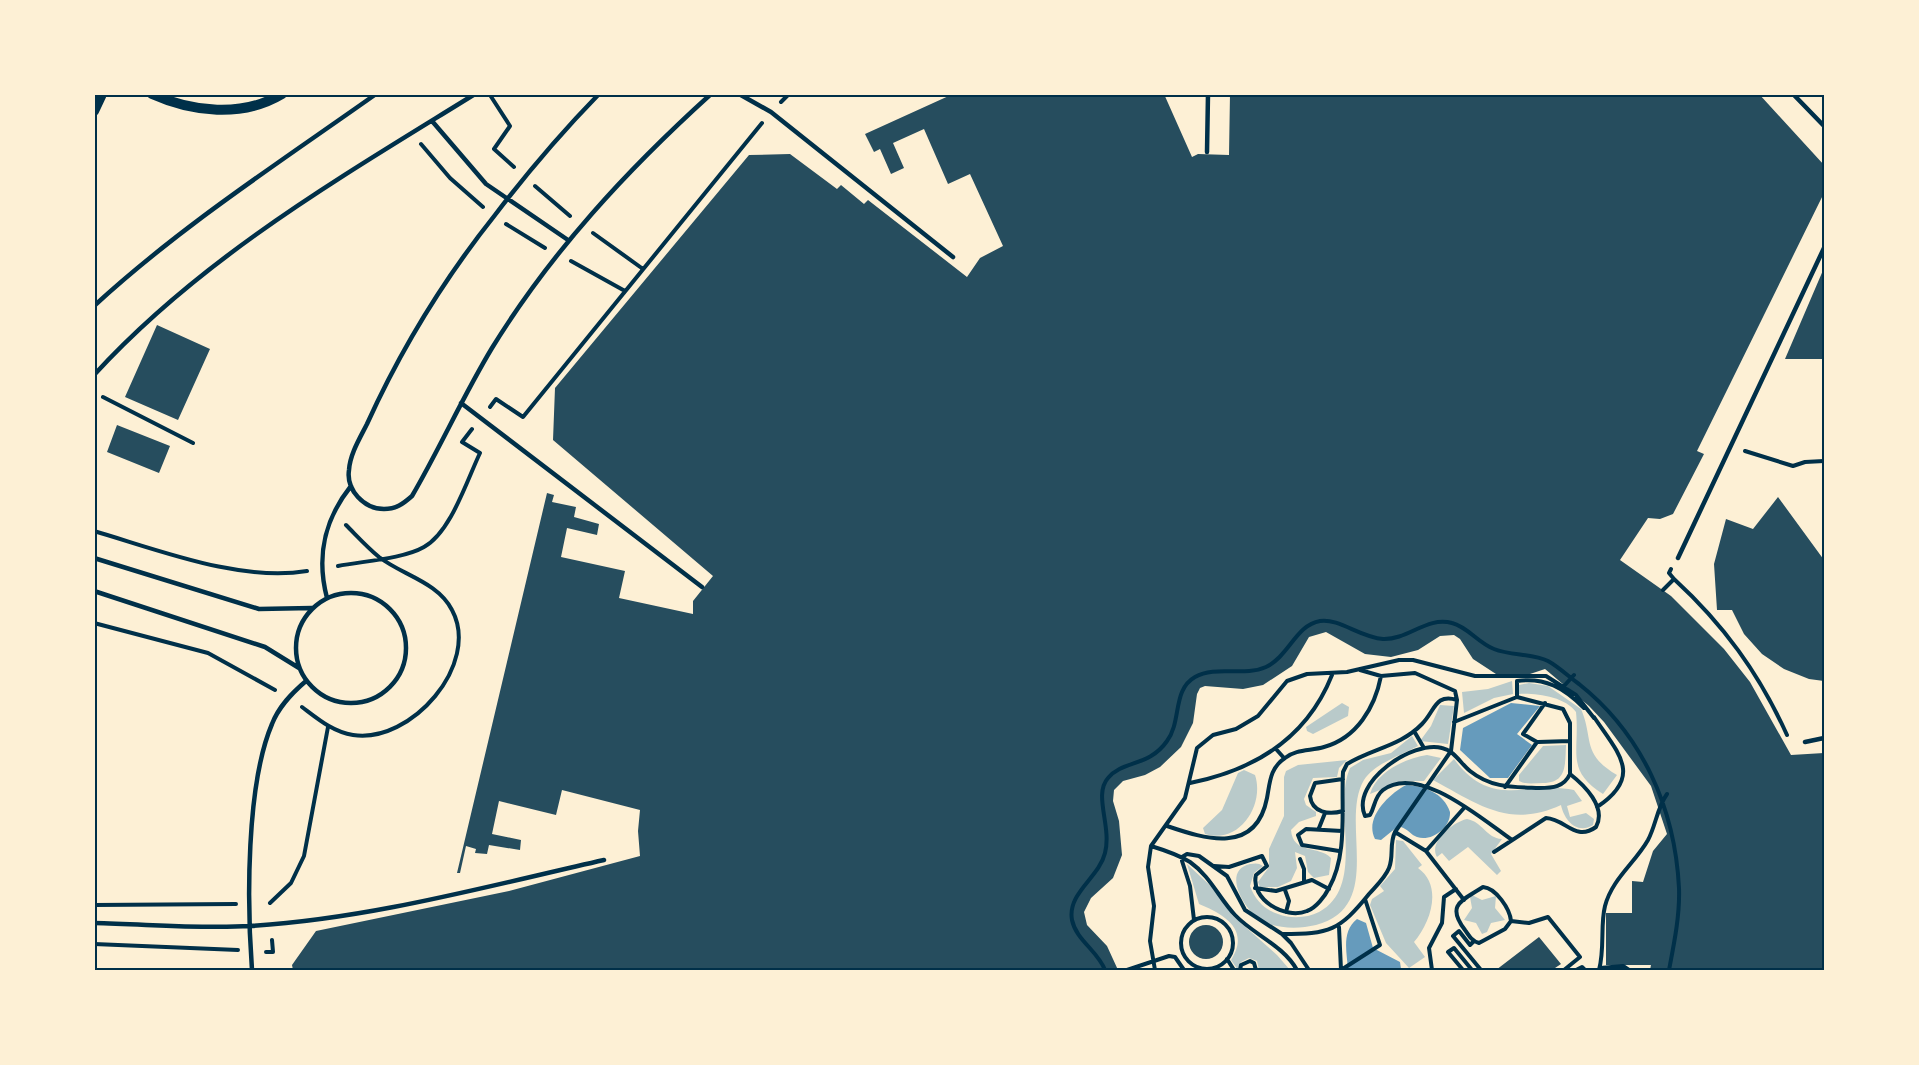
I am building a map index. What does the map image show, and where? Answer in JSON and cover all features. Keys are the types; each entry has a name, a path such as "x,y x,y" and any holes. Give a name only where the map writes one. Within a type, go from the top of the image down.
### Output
{"street":[{"path":"94,111 102,94"},
{"path":"152,94 170,102 214,110 258,104 282,94"}],"lane":[{"path":"94,306 138,266 217,206 376,94"},
{"path":"94,375 150,318 224,257 475,94"},
{"path":"599,94 506,200 456,268 414,332 350,461 348,473 351,486 366,504 378,509 391,509 403,504 416,491 461,403 498,339 568,240 674,128 711,94"},
{"path":"739,94 771,112 953,257"},
{"path":"1208,94 1208,152"},
{"path":"1793,94 1824,126"},
{"path":"432,121 473,172 506,200 568,240"},
{"path":"1678,558 1824,248"},
{"path":"461,403 702,587"},
{"path":"327,598 321,568 322,550 332,513 351,486"},
{"path":"94,558 260,609 312,608"},
{"path":"94,591 266,647 299,668"},
{"path":"345,593 364,594 382,602 396,616 405,633 406,652 402,671 391,687 375,698 357,703 338,702 320,694 306,681 299,668 295,652 296,636 302,621 312,608 327,598 345,593"},
{"path":"252,970 248,926 257,786 273,722 289,698 306,681"},
{"path":"1805,742 1824,738"},
{"path":"94,923 248,926 374,909 604,860"}],"path":[{"path":"490,94 510,126 494,148 581,225 643,269"},
{"path":"103,397 193,443"},
{"path":"1731,446 1792,466 1805,462 1824,461"},
{"path":"94,623 208,653 289,698 328,727 354,735 368,736 395,730 428,705 445,680 455,654 459,633 453,610 441,594 380,558 332,513"},
{"path":"1678,558 1669,573 1722,626 1742,653 1774,706 1787,735"},
{"path":"1663,590 1674,579"},
{"path":"1105,970 1100,958 1077,932 1072,909 1080,892 1098,872 1104,857 1108,827 1100,799 1101,790 1110,775 1117,770 1148,760 1160,750 1175,727 1181,691 1194,677 1203,673 1240,672 1264,668 1284,654 1303,628 1320,621 1336,623 1357,634 1386,639 1402,637 1433,623 1452,623 1488,647 1504,653 1548,661 1598,699 1618,722 1651,773 1666,808 1676,852 1679,891 1669,970"},
{"path":"1154,970 1150,941 1154,906 1148,867 1151,846 1177,813 1190,783 1193,758 1204,740 1213,735 1236,729 1258,716 1287,681 1294,677 1333,674 1388,662 1413,660 1475,676 1546,676 1564,686 1582,702 1624,767 1623,779 1616,793 1597,807"},
{"path":"1282,934 1311,933 1339,927 1359,908 1389,867 1391,839 1396,830 1451,751 1457,700 1455,691 1415,673 1381,675 1359,670"},
{"path":"1190,783 1237,771 1276,750 1307,721 1333,674"},
{"path":"1167,826 1215,840 1237,836 1250,829 1260,819 1271,774 1284,758 1292,753 1325,747 1346,736 1370,709 1381,675"},
{"path":"1564,686 1574,675"},
{"path":"1517,697 1517,681 1541,680 1557,687 1594,718"},
{"path":"1454,722 1517,697 1545,703 1567,713 1570,723 1570,774 1563,784 1557,786 1505,787 1470,771 1451,751 1434,746 1424,748 1389,765 1372,780 1362,802 1363,813 1365,816 1370,815 1377,796 1393,785 1404,783 1425,786 1464,808 1512,840"},
{"path":"1214,866 1230,867 1262,856 1267,866 1256,874 1255,888 1259,895 1286,912 1307,911 1329,890 1334,878 1342,831 1343,779 1347,764 1398,742 1422,724 1438,701 1449,698 1457,700"},
{"path":"1545,703 1523,734 1538,742 1570,741"},
{"path":"270,903 291,883 304,856 328,727"},
{"path":"1414,730 1424,748"},
{"path":"1505,787 1538,742"},
{"path":"1276,750 1284,758"},
{"path":"1494,852 1546,818 1555,820 1576,832 1591,831 1599,821 1597,807 1590,793 1570,774"},
{"path":"1342,811 1324,813 1310,801 1315,783 1343,779"},
{"path":"1629,970 1623,966 1599,969 1604,938 1604,907 1614,884 1646,843 1659,806 1667,794"},
{"path":"1426,851 1464,808"},
{"path":"1319,828 1324,813"},
{"path":"1339,851 1309,847 1298,841 1301,831 1319,828 1342,831"},
{"path":"1396,830 1426,851 1464,900"},
{"path":"1151,846 1182,857 1205,875 1233,913 1284,952 1296,970"},
{"path":"1182,857 1193,854 1227,876 1241,903 1251,916 1282,934 1309,970"},
{"path":"1182,857 1190,886 1194,920 1182,936 1184,956 1199,968 1209,969 1220,966 1232,950 1230,930 1214,918 1194,920"},
{"path":"1300,859 1305,869 1304,881"},
{"path":"1255,888 1266,891 1285,890 1304,881 1318,882 1329,890"},
{"path":"1483,887 1491,889 1509,912 1511,921 1505,929 1484,943 1474,941 1456,918 1456,908 1483,887"},
{"path":"1285,890 1289,901 1286,912"},
{"path":"1432,970 1430,944 1442,922 1444,897 1456,890"},
{"path":"1339,927 1341,970 1376,948 1380,941 1365,899"},
{"path":"1511,921 1529,922 1548,917 1580,957 1564,970"},
{"path":"1474,941 1470,945 1459,931 1453,936 1481,970"},
{"path":"1463,970 1448,952 1454,948 1472,970"},
{"path":"1127,970 1159,959 1175,957 1184,970"},
{"path":"1227,959 1234,970"},
{"path":"1240,970 1241,965 1250,961 1254,963 1256,970"},
{"path":"1576,970 1582,967 1585,970"}],"shaded area":[{"path":"1512,681 1513,694 1494,698 1464,713 1462,692 1488,689"},
{"path":"1529,683 1548,686 1581,709 1593,753 1617,775 1603,794 1583,777 1579,768 1576,749 1576,712 1558,699 1534,694 1519,694 1519,685"},
{"path":"1342,703 1349,707 1348,716 1313,734 1307,731 1306,727"},
{"path":"1440,705 1454,706 1448,744 1420,741 1431,726"},
{"path":"1412,736 1418,746 1382,764 1364,780 1358,798 1356,818 1355,882 1350,900 1337,915 1316,925 1296,928 1275,926 1256,916 1243,901 1236,883 1241,868 1250,864 1263,866 1254,873 1250,886 1258,900 1273,912 1283,916 1309,916 1319,912 1333,900 1342,884 1345,866 1344,804 1345,785 1350,768 1363,760 1391,753"},
{"path":"1566,745 1563,772 1557,780 1534,783 1519,781 1519,775 1543,746"},
{"path":"1427,755 1441,758 1424,781 1402,781 1370,794 1378,779 1393,767 1410,759"},
{"path":"1454,759 1468,775 1496,789 1574,790 1582,801 1567,806 1570,817 1586,813 1594,819 1593,825 1582,828 1572,824 1565,816 1561,805 1525,815 1510,814 1480,805 1433,780"},
{"path":"1347,760 1339,768 1337,777 1313,778 1304,799 1306,805 1316,812 1316,816 1299,822 1291,830 1296,843 1331,858 1329,875 1314,878 1308,872 1305,856 1295,852 1297,868 1291,881 1278,887 1260,887 1258,882 1269,867 1269,849 1284,816 1286,771 1298,765"},
{"path":"1244,770 1255,775 1257,787 1253,810 1238,828 1229,834 1217,836 1205,834 1203,828 1222,810 1238,773"},
{"path":"1467,819 1477,823 1492,836 1502,839 1491,854 1501,871 1497,875 1468,847 1449,861 1442,853 1437,857 1435,851 1439,839 1449,828"},
{"path":"1396,840 1403,841 1422,865 1418,868 1426,876 1432,894 1429,915 1414,942 1425,957 1409,968 1386,943 1370,905 1372,899 1384,891 1380,886 1395,869"},
{"path":"1187,864 1215,890 1232,915 1277,955 1290,970 1259,970 1257,961 1249,958 1241,962 1238,970 1231,960 1238,940 1236,931 1225,918 1199,904"},
{"path":"1472,895 1482,900 1496,896 1495,908 1505,920 1491,923 1487,932 1482,934 1476,923 1464,920 1472,908 1470,897"}],"water":[{"path":"1511,703 1540,706 1517,734 1532,745 1508,778 1490,778 1460,750 1463,728"},
{"path":"1406,785 1420,787 1438,795 1450,812 1447,823 1440,832 1429,837 1417,837 1397,827 1381,840 1375,839 1372,831 1375,815 1392,794"},
{"path":"1357,919 1366,923 1373,948 1400,962 1401,969 1348,970 1347,936"}],"building":[{"path":"953,94 1164,94 1192,157 1198,154 1229,155 1230,94 1759,94 1824,165 1824,193 1697,451 1704,454 1673,514 1660,519 1648,518 1620,560 1671,596 1724,649 1750,682 1791,755 1824,753 1824,970 1650,970 1651,965 1606,965 1606,913 1632,913 1632,881 1643,882 1653,851 1667,834 1651,786 1604,722 1589,706 1545,669 1527,675 1496,674 1473,659 1460,639 1454,635 1440,636 1418,650 1391,657 1365,654 1326,632 1309,637 1292,666 1263,685 1243,689 1205,686 1200,688 1193,723 1181,747 1160,767 1145,775 1123,781 1114,790 1113,801 1119,821 1122,855 1113,878 1091,898 1084,912 1087,925 1107,946 1118,970 293,970 292,965 316,931 509,891 640,856 638,831 640,810 562,790 556,815 499,801 492,834 521,840 520,850 489,845 487,854 475,853 476,849 466,846 460,873 457,873 547,493 554,495 552,502 576,507 574,517 599,524 597,535 567,528 561,557 625,571 619,598 693,614 693,601 713,576 553,440 555,388 749,155 790,154 837,189 841,185 864,204 868,200 967,277 980,258 1003,246 970,174 948,184 924,129 893,143 904,168 891,174 880,149 874,152 865,134"},
{"path":"1824,268 1824,359 1785,359"},
{"path":"157,325 210,349 178,420 125,397"},
{"path":"117,425 170,446 159,473 107,452"},
{"path":"1778,497 1824,560 1824,681 1809,679 1784,669 1762,654 1744,634 1732,610 1717,610 1714,564 1726,519 1753,529"},
{"path":"1206,925 1218,930 1223,942 1218,954 1206,959 1194,954 1189,942 1194,930"},
{"path":"1539,937 1561,964 1552,970 1496,970"}]}
